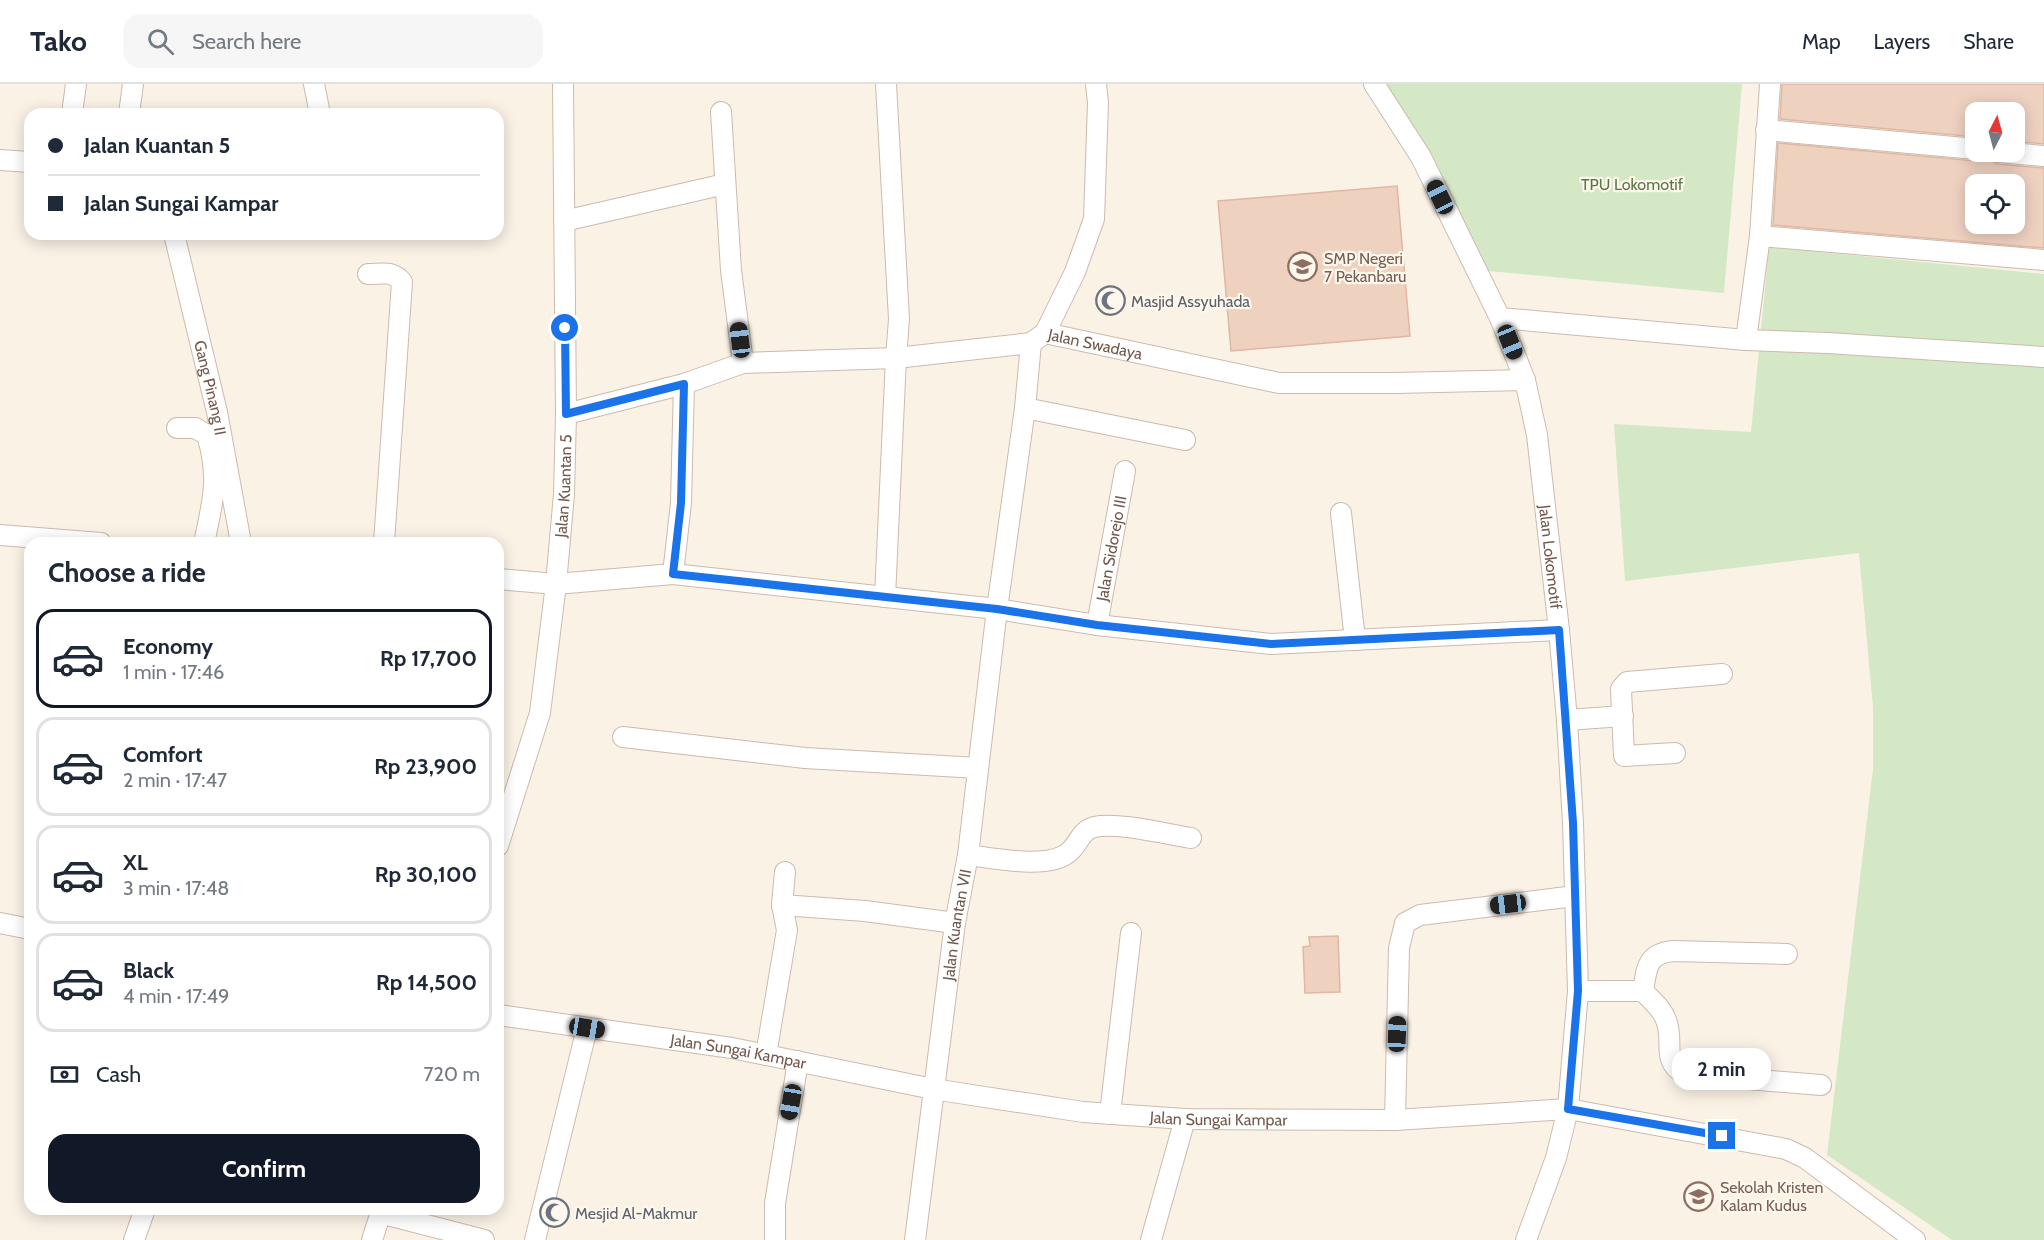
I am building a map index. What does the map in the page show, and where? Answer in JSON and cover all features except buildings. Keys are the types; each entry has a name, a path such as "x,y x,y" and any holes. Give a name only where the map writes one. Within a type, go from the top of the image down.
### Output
{"street":[{"path":"73,108 76,84"},
{"path":"130,108 133,84"},
{"path":"314,84 319,108"},
{"name":"Jalan Kuantan 5","path":"504,827 540,713 556,584 564,494 566,414 563,84"},
{"path":"885,597 899,319 886,84"},
{"path":"1038,338 1075,272 1094,219 1098,103 1096,84"},
{"name":"Jalan Lokomotif","path":"1374,84 1420,157 1500,318 1525,380 1537,435 1567,720 1578,991 1568,1109 1556,1158 1526,1240"},
{"path":"1746,340 1760,236 1770,84"},
{"path":"721,112 731,270 743,363"},
{"path":"1766,130 1965,148"},
{"path":"2025,154 2044,156"},
{"path":"0,160 24,162"},
{"path":"564,221 725,184"},
{"path":"1760,236 2044,260"},
{"name":"Gang Pinang II","path":"175,240 217,412 240,537"},
{"path":"368,274 392,273 402,282 384,537"},
{"path":"1500,318 1746,340 2044,357"},
{"name":"Jalan Swadaya","path":"566,414 684,384 743,363 896,358 1038,338 1279,383 1395,384 1525,380"},
{"name":"Jalan Kuantan VII","path":"915,1240 955,923 968,855 997,609 1025,408 1038,338"},
{"path":"673,574 681,503 684,384"},
{"path":"1025,408 1185,440"},
{"path":"177,428 195,428 207,435 214,457 215,481 205,537"},
{"name":"Jalan Sidorejo III","path":"1097,625 1125,471"},
{"path":"1341,513 1355,640"},
{"path":"0,535 24,537"},
{"path":"504,580 556,584 673,574 997,609 1097,625 1271,644 1559,630"},
{"path":"1675,753 1624,756 1621,689 1627,681 1722,674"},
{"path":"1567,720 1623,716"},
{"path":"623,737 805,758 978,768"},
{"path":"968,855 1022,861 1061,858 1070,852 1082,833 1094,827 1115,826 1191,838"},
{"path":"766,1055 787,930 782,905 785,872"},
{"path":"1395,1120 1399,948 1405,923 1420,915 1575,896"},
{"path":"782,905 865,911 955,923"},
{"path":"0,922 24,928"},
{"path":"1110,1114 1131,933"},
{"path":"1642,991 1648,963 1659,952 1787,954"},
{"path":"1578,991 1642,991 1665,1017 1669,1028 1670,1061 1675,1069 1685,1074 1821,1085"},
{"name":"Jalan Sungai Kampar","path":"504,1016 732,1048 933,1089 1110,1114 1185,1119 1395,1120 1568,1109 1786,1149 1805,1158 1915,1240"},
{"path":"534,1240 587,1028"},
{"path":"775,1240 775,1203 798,1061"},
{"path":"1155,1239 1185,1119"},
{"path":"134,1240 143,1215"},
{"path":"372,1240 380,1215"},
{"path":"395,1215 484,1240"}],"green space":[{"name":"TPU Lokomotif","path":"1379,84 1742,84 1724,293 1489,271 1425,155"},
{"path":"1769,247 2044,274 2044,1240 1952,1240 1827,1155 1873,769 1873,708 1859,553 1625,581 1614,424 1751,432"}],"place":[{"name":"SMP Negeri 7 Pekanbaru","path":"1303,267"},
{"name":"Masjid Assyuhada","path":"1110,301"},
{"name":"Sekolah Kristen Kalam Kudus","path":"1699,1196"},
{"name":"Mesjid Al-Makmur","path":"554,1213"}],"route":[{"path":"565,328 566,414 684,384 681,503 673,574 997,609 1097,625 1271,644 1559,630 1573,823 1578,991 1568,1109 1722,1136"}]}
